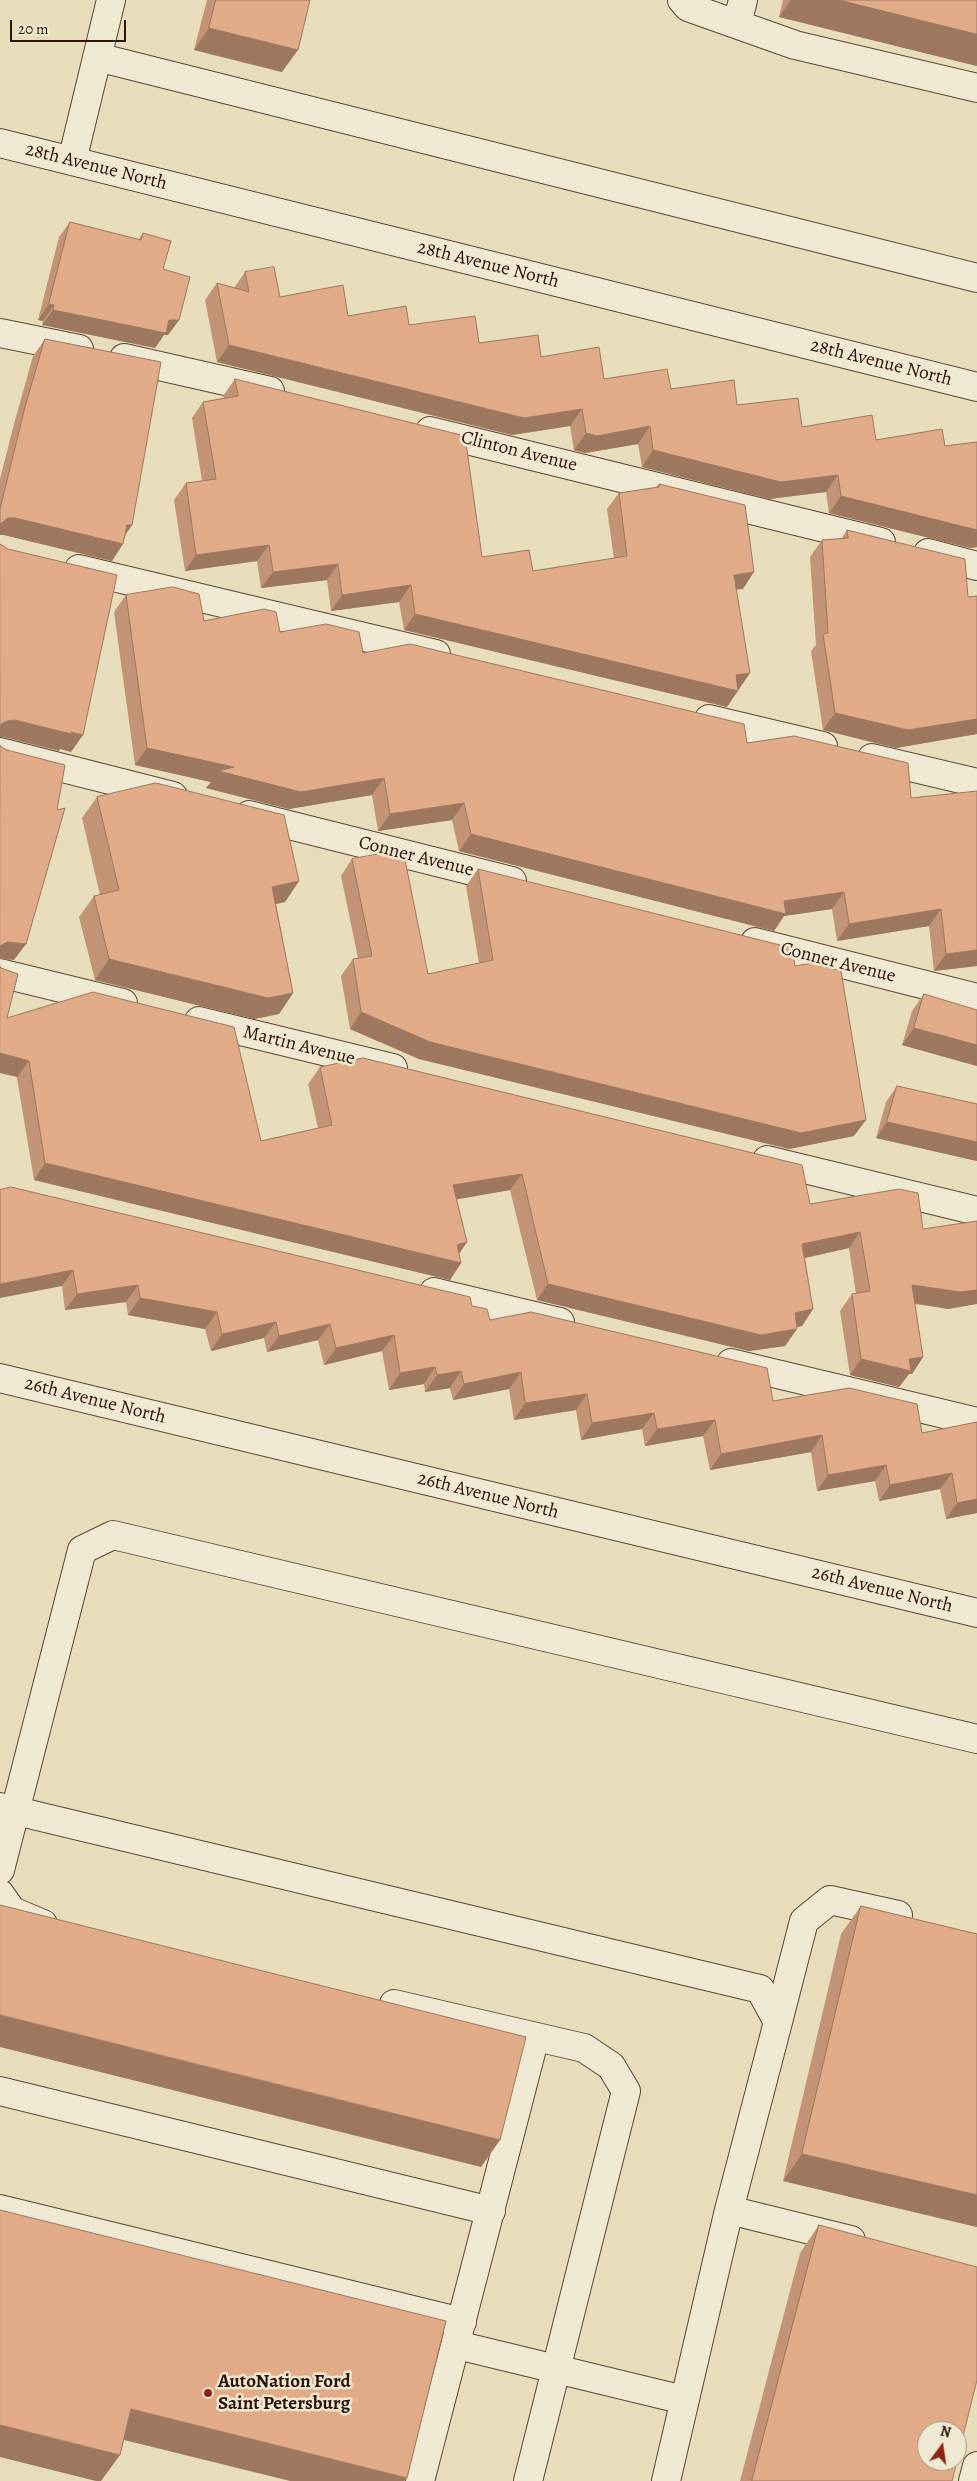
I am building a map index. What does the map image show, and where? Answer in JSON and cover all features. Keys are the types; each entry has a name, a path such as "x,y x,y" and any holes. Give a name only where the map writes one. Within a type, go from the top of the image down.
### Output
{"street":[{"path":"72,161 111,0"},
{"path":"682,0 688,7 740,12 795,45 977,88"},
{"path":"97,57 977,278"},
{"name":"28th Avenue North","path":"0,143 977,387"},
{"path":"0,333 185,370 291,396"},
{"name":"Clinton Avenue","path":"407,425 977,566"},
{"path":"55,564 458,660"},
{"path":"680,712 977,783"},
{"path":"0,752 197,802"},
{"name":"Conner Avenue","path":"226,809 535,887"},
{"name":"Conner Avenue","path":"728,935 977,998"},
{"path":"0,973 149,1009"},
{"name":"Martin Avenue","path":"178,1016 419,1075"},
{"path":"748,1155 977,1210"},
{"path":"406,1285 580,1327"},
{"path":"706,1357 977,1422"},
{"name":"26th Avenue North","path":"0,1378 977,1613"},
{"path":"0,1870 8,1809 82,1550 113,1535 977,1739"},
{"path":"8,1809 760,1989 778,2022"},
{"path":"0,1894 12,1911 40,1923 69,1930"},
{"path":"666,2481 729,2210 804,1921 830,1900 922,1921"},
{"path":"370,1999 584,2048 611,2066 626,2091 528,2481"},
{"path":"420,2481 460,2334 535,2037"},
{"path":"0,2091 491,2211"},
{"path":"0,2209 460,2334 556,2370 684,2400"},
{"path":"729,2210 872,2246"},
{"path":"973,2481 977,2466"}],"building":[{"path":"216,0 310,0 298,50 209,28"},
{"path":"839,0 977,0 977,34"},
{"path":"70,222 141,240 143,233 171,241 163,269 190,277 179,320 169,320 166,333 53,310 54,305 49,304"},
{"path":"274,267 280,297 343,285 348,316 406,306 409,325 475,316 479,343 538,335 541,357 599,347 604,379 667,369 671,389 734,380 737,405 798,398 802,427 872,415 876,440 942,429 945,446 977,442 977,530 841,496 838,475 781,482 653,450 650,426 597,436 586,433 582,409 524,418 229,345 217,283 249,292 245,272"},
{"path":"45,339 161,362 132,525 127,525 123,544 15,518 8,518 0,524 0,509 25,407"},
{"path":"235,379 465,436 482,557 529,550 533,571 627,556 619,493 659,487 659,484 745,505 754,572 734,575 750,673 736,675 738,691 415,614 411,585 342,595 338,564 273,572 269,545 196,555 186,483 216,479 203,402 238,396"},
{"path":"847,530 965,559 968,597 977,596 977,719 908,730 835,713 823,634 828,633 822,540 848,538"},
{"path":"0,544 8,549 117,575 83,735 71,732 71,734 15,720 7,721 0,726"},
{"path":"173,587 199,594 204,621 264,609 276,612 280,632 326,624 359,632 363,653 410,644 744,724 747,743 794,736 908,763 911,798 977,791 977,950 946,954 941,909 849,924 844,892 784,901 786,914 471,834 464,803 390,814 384,778 301,792 218,771 234,767 147,748 126,595"},
{"path":"0,745 7,750 65,765 57,810 65,808 26,944 7,942 0,946"},
{"path":"156,783 284,815 299,881 272,887 293,993 268,998 109,959 94,896 119,890 97,797"},
{"path":"403,850 428,974 493,960 478,869 792,948 795,966 813,963 841,971 866,1120 801,1133 430,1042 361,1012 353,959 372,956 352,859"},
{"path":"0,966 18,974 7,1018 93,992 234,1027 261,1141 332,1125 320,1067 363,1058 802,1165 810,1204 899,1189 918,1193 923,1229 977,1221 977,1290 960,1292 912,1285 923,1357 909,1359 911,1371 861,1359 852,1294 870,1291 860,1232 802,1244 813,1309 795,1313 797,1329 761,1335 548,1284 522,1174 453,1185 467,1242 457,1245 461,1263 45,1163 29,1061 0,1053"},
{"path":"924,994 977,1010 977,1045 914,1028"},
{"path":"897,1086 977,1104 977,1142 887,1122"},
{"path":"11,1187 470,1297 472,1306 487,1309 490,1320 531,1312 767,1368 773,1401 849,1388 917,1404 922,1433 977,1422 977,1499 957,1503 952,1473 890,1485 886,1465 828,1475 822,1435 721,1454 715,1420 657,1429 654,1413 592,1423 587,1394 525,1403 521,1372 464,1384 461,1371 437,1375 435,1367 400,1373 394,1335 336,1348 330,1324 279,1336 276,1322 222,1334 217,1312 140,1298 138,1285 77,1294 73,1270 0,1284 0,1190"},
{"path":"0,1905 526,2037 500,2140 0,2015"},
{"path":"861,1906 977,1934 977,2195 802,2154"},
{"name":"AutoNation Ford Saint Petersburg","path":"0,2210 446,2321 407,2478 131,2409 120,2455 0,2425"},
{"path":"819,2225 977,2267 977,2380 967,2421 917,2421 917,2471 954,2471 952,2481 752,2481"}],"place":[{"name":"AutoNation Ford Saint Petersburg","path":"208,2393"}]}
